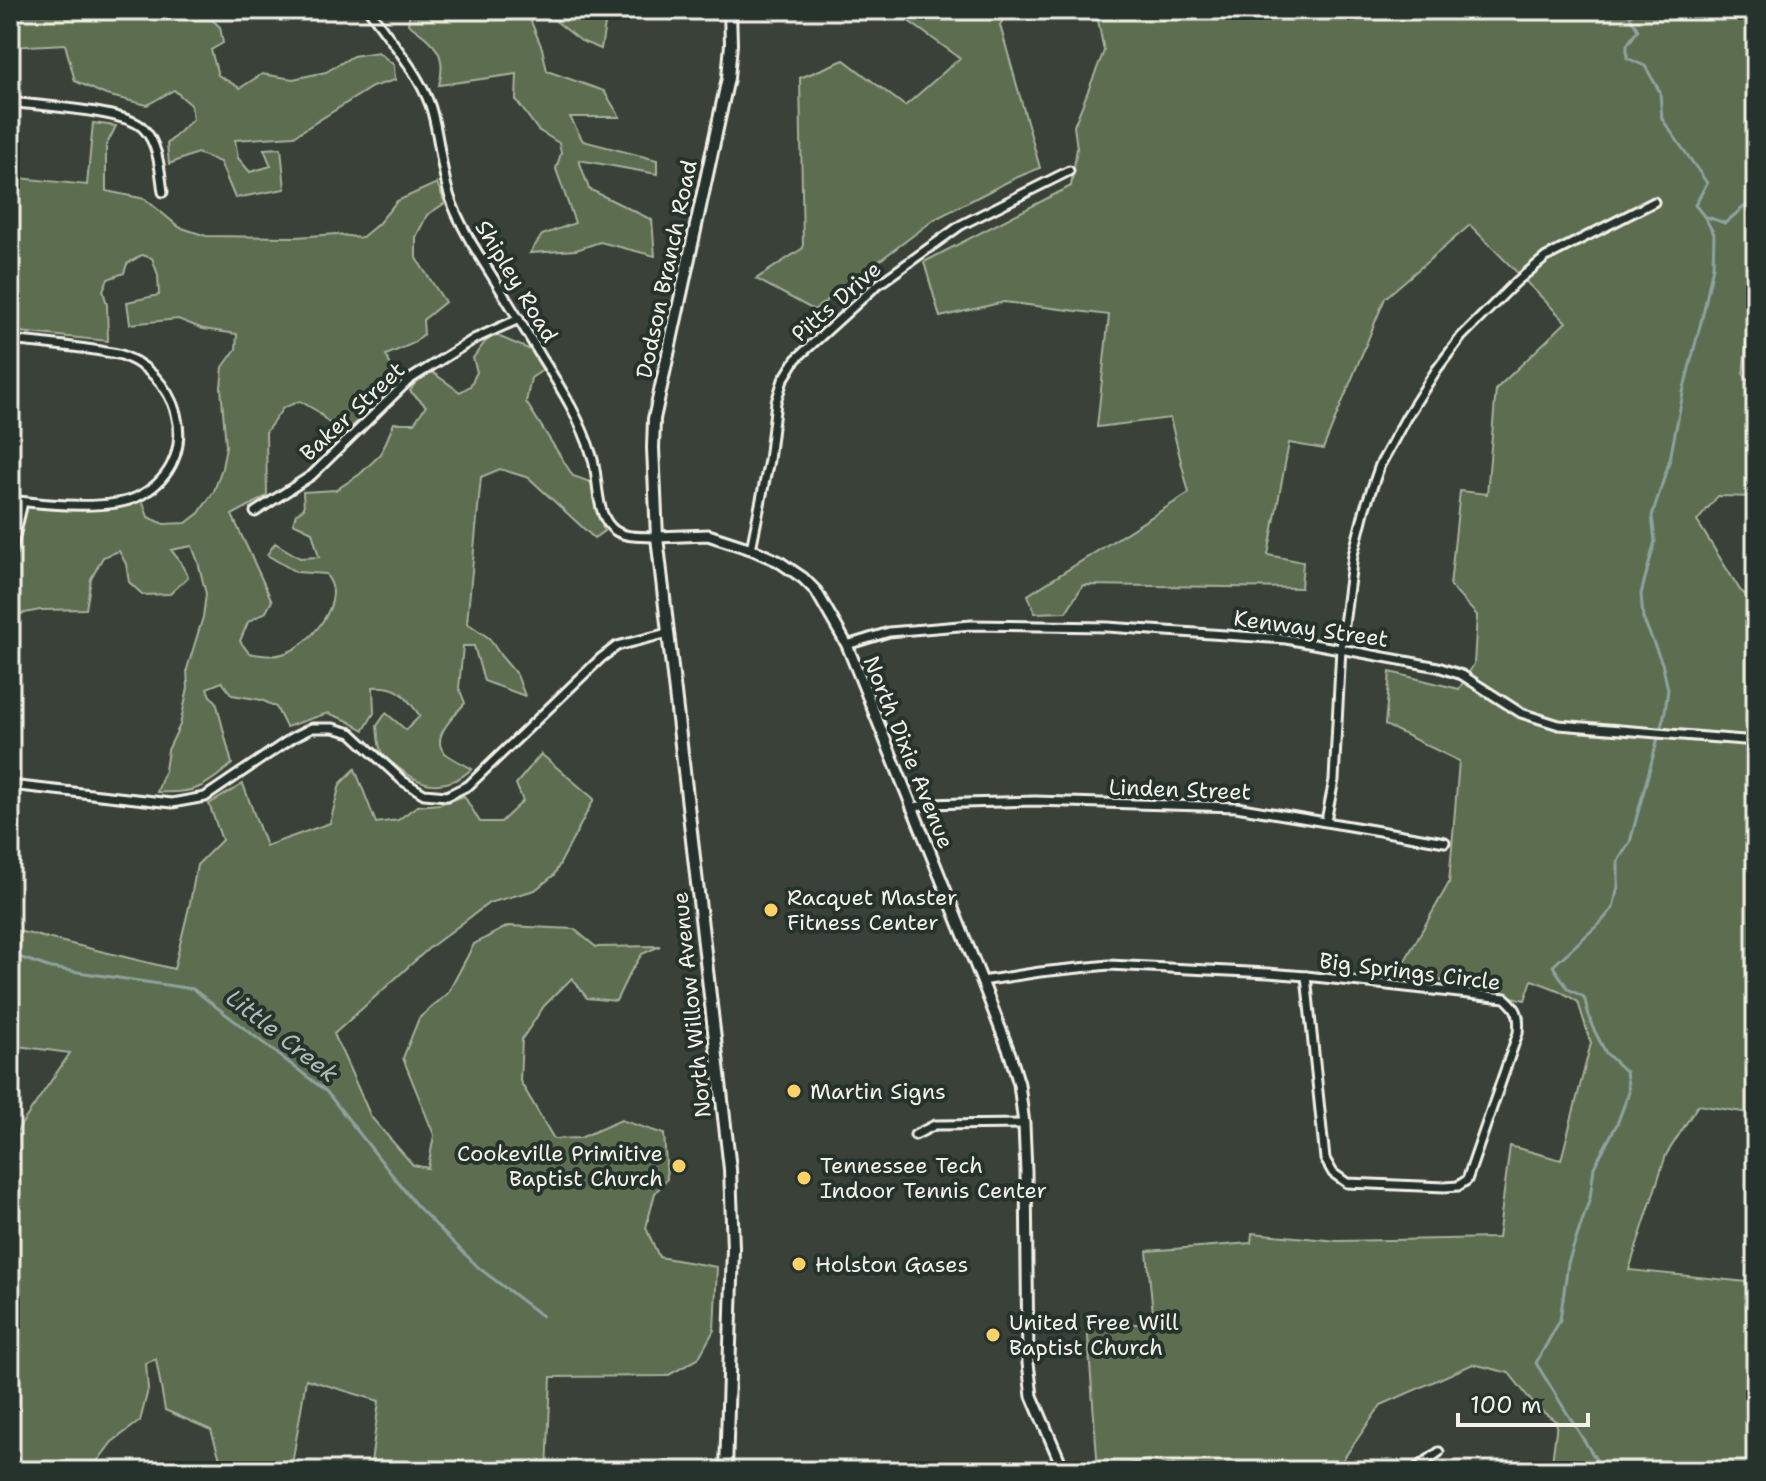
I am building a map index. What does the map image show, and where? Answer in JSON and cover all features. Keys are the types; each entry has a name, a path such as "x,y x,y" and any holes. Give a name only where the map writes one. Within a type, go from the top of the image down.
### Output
{"main road":[{"name":"Dodson Branch Road","path":"657,537 654,419 728,78 730,10"},
{"name":"North Willow Avenue","path":"657,537 730,1169 733,1248 726,1471"}],"street":[{"name":"Shipley Road","path":"369,10 423,90 458,217 571,406 586,437 595,463 600,503 606,521 613,530 628,536 657,537"},
{"path":"10,102 134,121 145,130 156,152 163,192"},
{"name":"Pitts Drive","path":"751,549 769,460 776,402 783,380 796,359 876,286 961,225 1069,171"},
{"path":"1326,821 1334,780 1341,648 1353,555 1372,486 1387,453 1437,369 1461,337 1516,282 1546,257 1654,202"},
{"name":"Baker Street","path":"255,512 312,475 409,380 474,339 519,319"},
{"path":"10,340 123,355 149,369 167,390 177,414 179,439 173,464 159,482 135,498 98,506 10,500"},
{"path":"10,558 23,502"},
{"name":"North Dixie Avenue","path":"657,537 708,535 778,561 810,584 847,645 982,981 1019,1084 1026,1172 1028,1363 1032,1396 1064,1471"},
{"name":"Kenway Street","path":"847,645 889,632 971,625 1107,627 1286,639 1450,671 1462,675 1521,713 1559,725 1756,741"},
{"path":"10,785 172,803 205,797 292,738 312,728 333,728 351,733 403,781 424,794 447,796 469,785 617,646 668,633"},
{"name":"Linden Street","path":"911,808 929,804 1035,801 1222,806 1445,842"},
{"name":"Big Springs Circle","path":"982,981 1109,965 1306,976 1505,998 1519,1014 1518,1033 1467,1180 1458,1186 1425,1187 1347,1183 1333,1173 1325,1159 1306,976"},
{"path":"915,1135 935,1125 1024,1124"},
{"path":"1413,1471 1439,1452"}],"green space":[{"path":"10,10 202,10 220,27 223,43 211,50 218,75 240,88 262,74 293,79 326,72 353,56 378,52 394,65 395,80 372,87 294,136 235,140 238,158 250,172 271,166 264,149 281,148 285,189 235,198 220,162 197,153 169,164 167,144 193,119 191,105 174,90 147,105 106,95 75,81 65,44 10,47"},
{"path":"410,10 609,10 601,49 581,41 552,18 527,12 542,48 547,71 604,91 620,117 570,117 583,141 657,160 657,174 579,160 589,189 652,220 655,256 600,242 576,250 530,253 542,235 575,223 556,169 561,153 559,143 538,130 516,100 517,74 439,85 440,56 431,43 408,24"},
{"path":"893,10 1008,10 1000,25 1040,168 935,219 814,310 756,279 803,248 800,78 844,60 905,106 960,58"},
{"path":"1096,10 1756,10 1756,327 1748,329 1743,374 1756,385 1756,497 1718,496 1697,521 1740,590 1756,604 1756,1114 1698,1105 1666,1155 1629,1270 1756,1283 1756,1471 1551,1471 1557,1422 1536,1407 1509,1373 1473,1364 1381,1405 1335,1471 1184,1471 1184,1467 1148,1460 1098,1470 1087,1324 1154,1324 1147,1251 1251,1243 1252,1233 1338,1241 1498,1238 1510,1146 1561,1160 1591,1043 1578,1002 1532,980 1525,1000 1399,971 1449,883 1459,761 1385,725 1390,672 1459,689 1474,664 1477,615 1450,586 1460,491 1487,494 1496,389 1566,322 1470,225 1385,298 1323,449 1289,443 1268,555 1303,562 1301,588 1083,585 1066,612 1035,613 1028,595 1189,493 1170,418 1097,427 1109,315 1004,302 940,317 924,262 1071,186 1077,148 1074,126 1104,51"},
{"path":"93,123 116,126 106,146 106,191 145,199 179,227 206,236 336,234 361,238 378,224 397,201 437,183 445,203 427,215 416,237 416,258 445,302 423,320 424,334 412,344 386,355 394,373 381,392 379,401 342,436 317,411 300,401 283,408 266,432 267,496 232,515 272,601 266,612 248,622 240,641 249,653 283,654 305,642 320,625 333,595 332,584 326,574 296,572 267,555 275,543 300,558 319,557 312,532 293,523 296,514 304,508 303,492 336,490 360,474 381,454 394,423 414,423 426,406 410,391 415,383 432,372 460,392 470,386 477,372 473,358 495,335 531,350 543,370 531,378 526,402 573,476 593,483 604,531 594,538 529,478 500,469 481,477 467,623 489,638 517,675 525,696 484,681 474,646 463,646 459,688 465,703 446,726 440,740 444,752 472,769 462,777 442,784 423,782 383,755 377,726 386,713 406,730 420,716 396,690 373,687 374,713 364,730 328,713 286,727 276,707 262,700 232,695 222,682 207,688 216,701 232,764 198,788 157,792 168,750 180,725 188,688 187,669 203,617 206,594 192,546 171,550 188,577 170,594 143,595 129,582 126,564 119,551 103,557 91,579 86,609 40,610 10,616 10,576 25,506 97,509 142,499 148,517 164,524 186,523 199,513 214,491 226,446 221,387 223,367 236,349 237,334 203,329 178,319 130,324 127,302 159,295 158,275 152,258 142,255 127,264 124,273 108,279 103,290 107,305 108,341 10,331 10,177 87,185"},
{"path":"541,754 594,799 554,875 535,890 489,903 428,949 334,1034 371,1117 413,1165 428,1168 434,1135 403,1058 419,1018 448,993 474,944 508,926 574,929 596,947 660,946 642,954 616,1001 587,998 572,978 544,1006 522,1039 520,1081 554,1139 580,1138 621,1120 664,1134 667,1179 655,1193 646,1228 659,1257 717,1267 714,1330 698,1359 667,1376 551,1377 547,1471 370,1471 379,1401 306,1379 291,1471 220,1471 221,1462 211,1430 165,1410 156,1359 146,1363 148,1390 140,1421 112,1442 90,1471 10,1471 10,1141 70,1053 10,1045 10,929 174,969 197,865 222,840 209,804 243,784 266,846 330,823 340,784 355,769 376,823 398,820 417,806 440,804 464,796 480,822 501,822 523,801 516,784"}],"waterway":[{"path":"1634,10 1630,17 1638,30 1627,45 1627,58 1645,66 1660,92 1662,119 1707,183 1695,205 1704,216 1725,223 1744,207 1756,202"},
{"path":"1603,1471 1536,1363 1560,1320 1568,1263 1590,1198 1594,1167 1617,1124 1629,1092 1626,1072 1606,1053 1592,1026 1584,997 1568,989 1553,966 1613,908 1618,887 1618,861 1630,842 1665,712 1668,689 1662,663 1643,618 1641,594 1655,541 1652,516 1670,459 1713,266 1714,234 1704,216"},
{"name":"Little Creek","path":"10,954 51,968 193,989 326,1091 416,1205 479,1268 542,1316"}],"place":[{"name":"Racquet Master Fitness Center","path":"771,910"},
{"name":"Martin Signs","path":"794,1091"},
{"name":"Cookeville Primitive Baptist Church","path":"679,1166"},
{"name":"Tennessee Tech Indoor Tennis Center","path":"804,1178"},
{"name":"Holston Gases","path":"799,1264"},
{"name":"United Free Will Baptist Church","path":"993,1335"}]}
